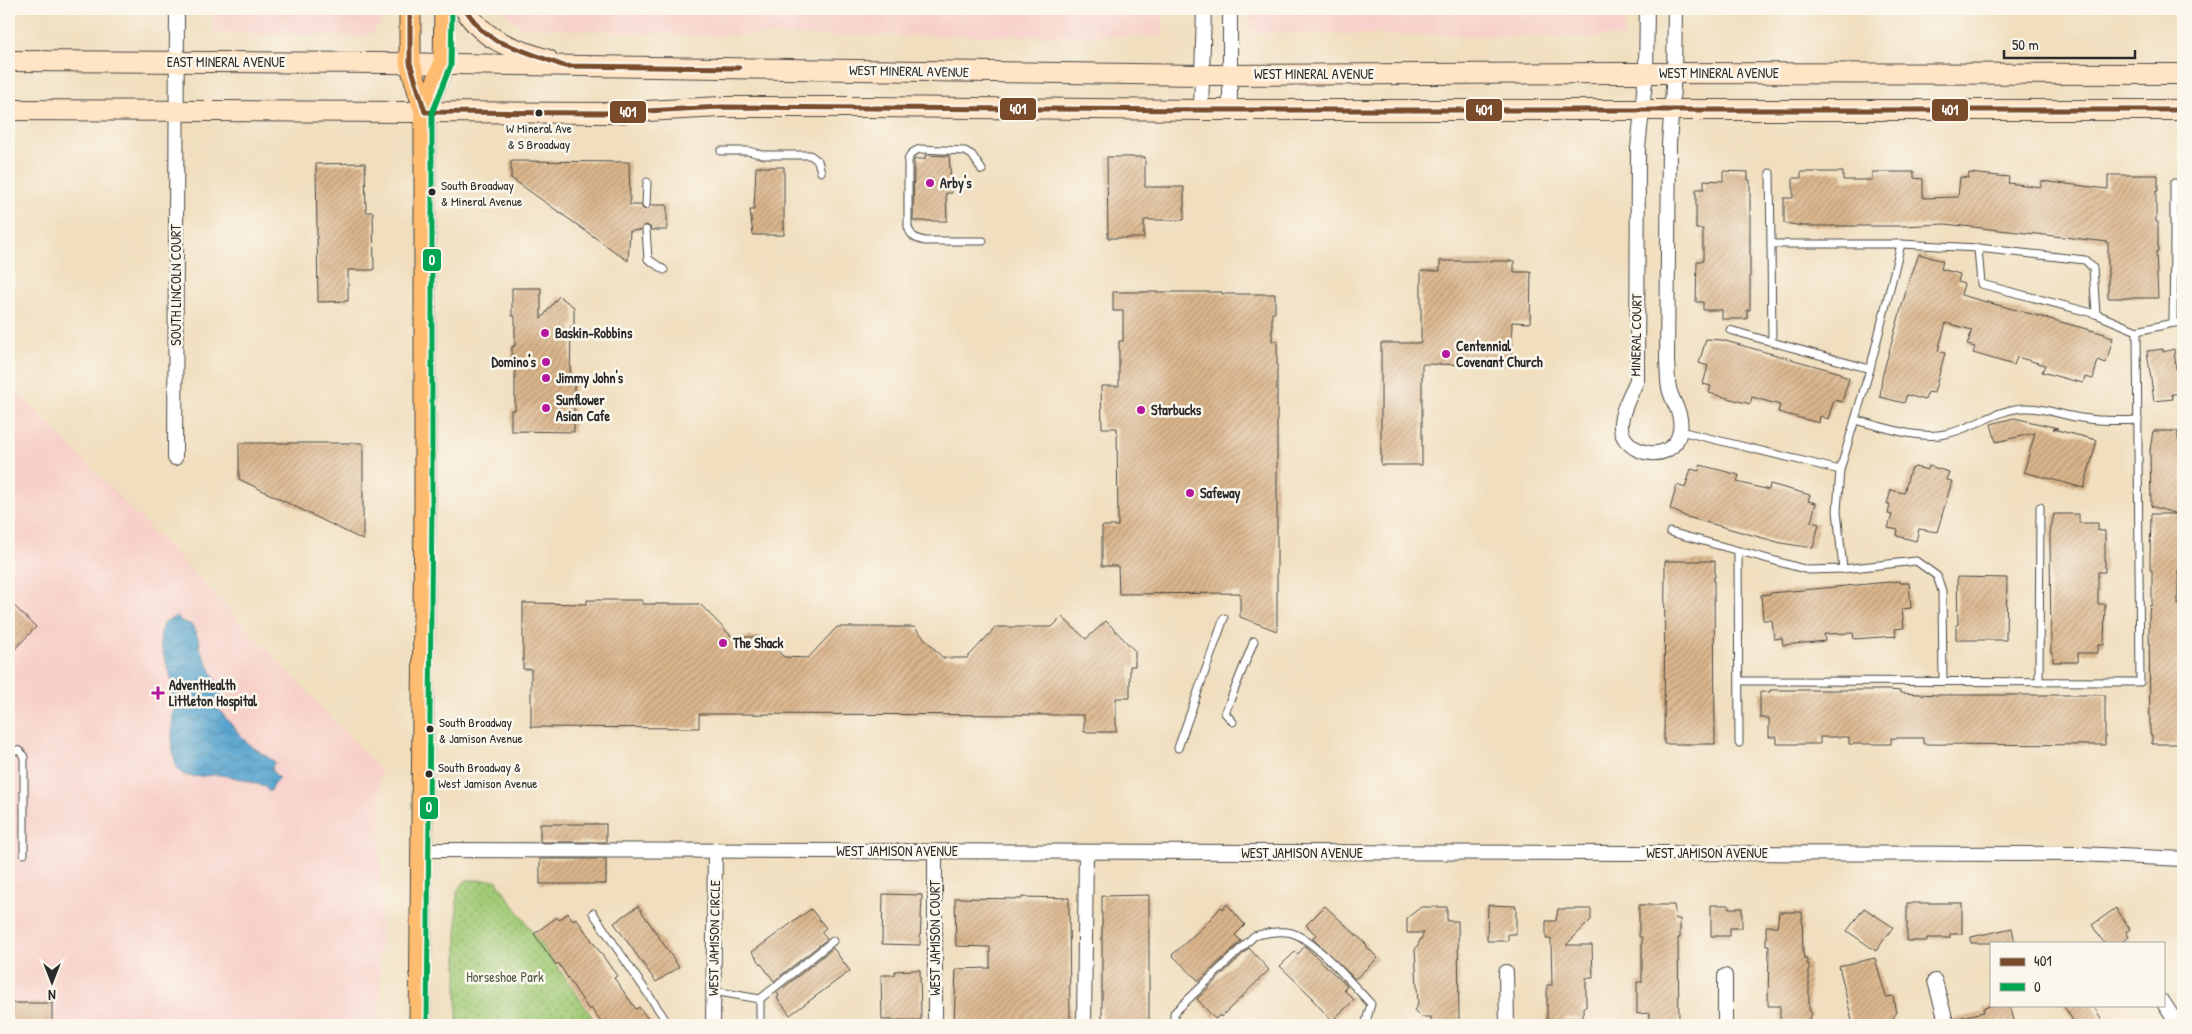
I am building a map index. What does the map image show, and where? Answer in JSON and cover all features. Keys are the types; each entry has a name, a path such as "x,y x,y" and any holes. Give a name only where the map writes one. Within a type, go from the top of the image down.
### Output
{"main road":[{"path":"410,9 410,63 425,112 425,505 420,1025"},
{"path":"425,112 444,64 445,9"},
{"path":"464,9 480,29 497,41 564,66"},
{"name":"EAST MINERAL AVENUE","path":"9,61 444,64"},
{"name":"WEST MINERAL AVENUE","path":"444,64 1201,75 1646,73 2183,74"},
{"path":"9,110 609,113 721,107 1201,110 2183,110"}],"street":[{"name":"SOUTH LINCOLN COURT","path":"175,458 177,9"},
{"path":"1201,110 1204,9"},
{"path":"1230,9 1230,109"},
{"name":"MINERAL COURT","path":"1647,9 1646,73 1638,148 1637,380 1623,412 1620,425 1626,440 1641,452 1652,454 1663,453 1676,443 1680,431"},
{"path":"1675,9 1670,144 1667,361 1669,389 1679,414 1680,431"},
{"name":"WEST JAMISON AVENUE","path":"421,850 2070,854 2183,859"},
{"name":"WEST JAMISON CIRCLE","path":"712,1025 715,850"},
{"name":"WEST JAMISON COURT","path":"935,852 935,1025"},
{"path":"1084,1025 1086,852"},
{"path":"1506,972 1506,1025"},
{"path":"1725,976 1726,1025"},
{"path":"1935,981 1947,1025"},
{"path":"2164,1004 2178,1025"}],"lane":[{"path":"982,170 972,155 958,149 920,149 913,151 909,156 908,227 910,235 925,241 983,241"},
{"path":"721,151 748,151 764,155 810,155 818,161 821,172"},
{"path":"1770,173 1772,342"},
{"path":"646,205 647,182"},
{"path":"2173,323 2174,183"},
{"path":"646,230 648,259 664,270"},
{"path":"1771,244 1901,244 1978,248 2085,260 2093,268 2096,314"},
{"path":"1843,569 1837,511 1840,470 1870,369 1901,244"},
{"path":"2174,244 2183,245"},
{"path":"1978,248 1981,284 2096,314 2137,331 2173,323 2183,323"},
{"path":"1730,330 1870,369"},
{"path":"1739,681 2140,682 2137,331"},
{"path":"1855,420 1927,436 1945,434 1966,428 2009,410 2028,408 2080,418 2119,421 2138,420"},
{"path":"1680,431 1840,470"},
{"path":"2039,682 2040,507"},
{"path":"1670,532 1808,570 1843,569 1916,561 1937,576 1942,591 1943,681"},
{"path":"1738,551 1739,744"},
{"path":"1178,748 1224,618"},
{"path":"1233,722 1225,713 1254,641"},
{"path":"9,749 20,751 24,757 24,854"},
{"path":"593,913 669,1025"},
{"path":"1174,1025 1174,1013 1254,936 1270,932 1293,934 1311,944 1371,1004 1365,1025"},
{"path":"713,991 760,999 833,941"},
{"path":"760,999 760,1025"}],"shaded area":[{"path":"214,9 383,9 382,23 367,36 214,33"},
{"path":"502,9 1163,9 1162,36 687,35 521,27"},
{"path":"1251,9 1624,9 1624,37 1251,33"},
{"name":"AdventHealth Littleton Hospital","path":"9,383 235,616 380,770 380,1025 9,1025"}],"green space":[{"name":"Horseshoe Park","path":"466,880 496,880 598,1025 457,1025 457,891"}],"water":[{"path":"177,616 181,621 192,625 200,642 199,647 223,694 222,699 217,702 220,711 248,744 275,762 272,766 273,772 279,778 273,784 271,791 268,791 265,786 226,776 185,775 176,764 172,744 174,706 170,700 174,688 160,644 164,622"}],"building":[{"path":"925,155 949,156 952,193 946,193 947,221 913,221 914,159 925,159"},
{"path":"1107,157 1145,157 1145,187 1184,187 1184,220 1144,220 1144,238 1108,238"},
{"path":"511,161 629,162 630,205 641,205 646,210 651,205 667,205 667,230 651,230 646,225 641,230 630,231 628,261 511,178"},
{"path":"365,163 366,212 373,212 374,270 348,270 348,301 318,302 316,164"},
{"path":"756,167 784,167 784,235 753,235 750,210 754,210"},
{"path":"1723,171 1748,172 1748,180 1750,180 1750,310 1747,310 1747,319 1722,319 1722,310 1703,310 1703,302 1696,302 1697,261 1703,261 1703,229 1696,229 1696,189 1704,189 1704,180 1723,181"},
{"path":"1801,172 1843,172 1843,180 1872,180 1872,172 1914,172 1914,178 1923,179 1923,198 1958,197 1960,177 1968,178 1969,173 2009,177 2008,183 2041,187 2041,181 2108,189 2108,175 2158,175 2156,222 2158,222 2158,251 2156,251 2158,298 2108,298 2108,242 1945,224 1803,226 1784,223 1784,198 1793,198 1793,178 1801,178"},
{"path":"1919,254 1943,261 1941,269 1960,274 1958,282 1964,284 1961,295 2105,334 2105,336 2113,338 2106,363 2098,360 2093,379 2085,377 2083,383 2063,378 2042,372 2045,365 2017,357 2014,365 1973,353 1975,347 1967,345 1972,330 1946,323 1938,351 1945,353 1934,393 1928,392 1925,400 1907,395 1904,403 1880,397 1882,377 1908,284"},
{"name":"Centennial Covenant Church","path":"1440,261 1514,261 1514,272 1531,272 1530,323 1512,322 1511,365 1422,364 1422,465 1381,465 1381,343 1421,343 1421,271 1440,271"},
{"path":"512,288 541,288 541,319 559,296 574,307 574,326 571,326 570,383 574,383 574,432 511,431 511,410 515,410 515,368 512,368 512,346 515,346 515,316 512,316"},
{"path":"1113,292 1275,294 1275,313 1272,313 1272,341 1277,341 1277,631 1240,617 1240,593 1119,594 1118,566 1102,566 1102,526 1118,526 1117,428 1102,428 1101,386 1119,386 1119,341 1123,341 1123,311 1113,311"},
{"path":"1706,339 1722,340 1841,373 1840,375 1849,378 1842,402 1834,400 1828,419 1820,416 1819,423 1778,412 1780,405 1752,397 1750,404 1709,393 1711,386 1703,384 1708,366 1699,363"},
{"path":"2163,349 2163,352 2174,349 2176,369 2183,368 2182,393 2172,394 2173,399 2154,401 2147,351"},
{"path":"2014,418 2058,428 2053,429 2097,440 2084,488 2024,472 2035,433 1996,442 1991,424"},
{"path":"2153,431 2178,431 2178,440 2183,440 2183,570 2178,570 2178,605 2183,605 2183,735 2177,735 2177,744 2152,744 2152,735 2150,735 2149,615 2150,605 2152,605 2152,570 2150,570 2151,514 2177,514 2151,506 2150,450"},
{"path":"239,443 363,443 363,540 239,479"},
{"path":"1700,465 1739,475 1737,482 1769,490 1770,484 1810,495 1808,501 1816,503 1811,522 1819,524 1813,548 1781,543 1687,517 1670,509 1677,485 1685,488 1691,469 1699,471"},
{"path":"1929,466 1949,472 1946,480 1952,481 1937,532 1919,529 1916,541 1897,536 1898,530 1888,528 1892,515 1888,514 1890,504 1887,504 1891,490 1904,493 1910,470 1915,467 1928,470"},
{"path":"2054,514 2079,514 2079,523 2098,523 2098,531 2105,531 2105,572 2098,572 2098,604 2105,604 2104,645 2098,645 2098,653 2078,653 2078,662 2053,662 2053,653 2051,653 2050,533"},
{"path":"1665,561 1715,561 1715,744 1664,744"},
{"path":"1957,577 2007,578 2006,640 1956,640 1956,625 1958,625"},
{"path":"1900,581 1900,583 1909,583 1911,608 1902,609 1904,628 1895,629 1896,636 1854,639 1853,633 1824,634 1825,641 1783,645 1782,638 1774,639 1772,620 1763,620 1761,595"},
{"path":"587,600 642,600 642,604 700,604 732,637 763,637 784,657 808,658 837,627 914,627 943,658 967,658 996,627 1052,627 1062,617 1086,639 1106,621 1135,651 1135,666 1130,666 1130,698 1116,698 1116,732 1084,732 1084,715 699,714 699,728 531,727 531,669 523,669 523,603 587,604"},
{"path":"9,601 36,627 9,655"},
{"path":"1770,690 1890,690 1900,691 1900,693 1938,695 2105,695 2105,745 1923,744 1923,738 1891,738 1891,744 1849,744 1849,737 1820,737 1820,744 1777,744 1777,737 1769,737 1769,718 1760,718 1760,692 1770,692"},
{"path":"540,824 606,824 606,842 540,842"},
{"path":"540,859 606,859 606,884 540,884"},
{"path":"883,894 922,895 920,945 882,944"},
{"path":"1149,895 1149,1025 1102,1025 1102,896"},
{"path":"1022,897 1069,898 1070,1025 954,1025 956,969 990,968 990,947 956,946 955,898 1022,899"},
{"path":"1907,903 1962,903 1962,934 1950,934 1950,938 1927,938 1927,941 1907,941"},
{"path":"1227,904 1245,925 1235,935 1241,941 1199,981 1172,955 1204,926 1221,907 1223,909"},
{"path":"1488,905 1516,906 1516,934 1508,934 1508,941 1487,941"},
{"path":"1639,905 1674,905 1676,919 1680,919 1680,938 1678,938 1679,1025 1650,1025 1650,1013 1637,1014 1637,982 1642,982 1642,937 1639,937"},
{"path":"1711,905 1729,905 1729,908 1742,908 1742,928 1730,928 1730,936 1711,936"},
{"path":"638,906 679,967 656,982 614,923"},
{"path":"1325,906 1367,945 1378,958 1355,979 1312,938 1316,935 1306,925"},
{"path":"1421,907 1447,907 1447,921 1458,921 1459,1025 1431,1025 1431,1017 1421,1017 1414,1010 1418,1005 1415,950 1424,933 1407,933 1407,918"},
{"path":"1864,908 1893,927 1876,951 1847,931"},
{"path":"2116,908 2130,929 2126,932 2129,937 2122,942 2103,942 2092,925"},
{"path":"811,909 826,928 821,932 827,939 774,981 752,952"},
{"path":"1558,909 1591,909 1591,920 1566,945 1592,945 1593,978 1586,978 1586,1007 1583,1007 1583,1018 1565,1018 1565,1025 1547,1025 1547,985 1552,985 1551,939 1546,939 1546,921 1556,921"},
{"path":"1779,912 1802,912 1803,953 1804,959 1807,959 1807,964 1809,964 1809,1009 1812,1014 1808,1021 1780,1021 1780,1006 1768,1006 1769,945 1766,945 1766,926 1777,926"},
{"path":"568,913 573,920 576,918 617,976 614,978 636,1009 639,1007 653,1025 603,1025 591,1008 589,1010 558,963 556,965 534,934 557,917 559,920"},
{"path":"2012,928 2015,942 1971,943 1971,937"},
{"path":"1305,946 1347,986 1344,990 1354,1000 1332,1021 1313,998 1280,966 1295,952 1298,954"},
{"path":"833,948 850,971 790,1015 777,998 779,996 777,993"},
{"path":"1249,948 1269,970 1221,1017 1220,1015 1215,1019 1197,999"},
{"path":"1875,958 1886,997 1893,996 1896,1014 1893,1018 1895,1025 1853,1025 1839,966"},
{"path":"920,970 921,1020 882,1020 881,975 895,975 895,971"},
{"path":"9,1003 52,1003 52,1025 9,1025"},
{"path":"2010,1006 2015,1024 1956,1025 1954,1019 1984,1012 1983,1008"},
{"path":"2064,1006 2094,1006 2105,1025 2076,1025"}],"transit line":[{"name":"401","path":"410,9 410,63 425,112 609,113 721,107 1201,110 2183,110"},
{"name":"0","path":"427,1025 432,505 432,113 451,65 452,9"},
{"name":"401","path":"465,9 480,29 497,41 564,66 739,68"}],"place":[{"name":"W Mineral Ave & S Broadway","path":"539,113"},
{"name":"Arby's","path":"930,183"},
{"name":"South Broadway & Mineral Avenue","path":"432,192"},
{"name":"Baskin-Robbins","path":"545,333"},
{"name":"Centennial Covenant Church","path":"1446,354"},
{"name":"Domino's","path":"546,362"},
{"name":"Jimmy John's","path":"546,378"},
{"name":"Sunflower Asian Cafe","path":"546,408"},
{"name":"Starbucks","path":"1141,410"},
{"name":"Safeway","path":"1190,493"},
{"name":"The Shack","path":"723,643"},
{"name":"AdventHealth Littleton Hospital","path":"158,693"},
{"name":"South Broadway & Jamison Avenue","path":"430,729"},
{"name":"South Broadway & West Jamison Avenue","path":"429,774"}]}
